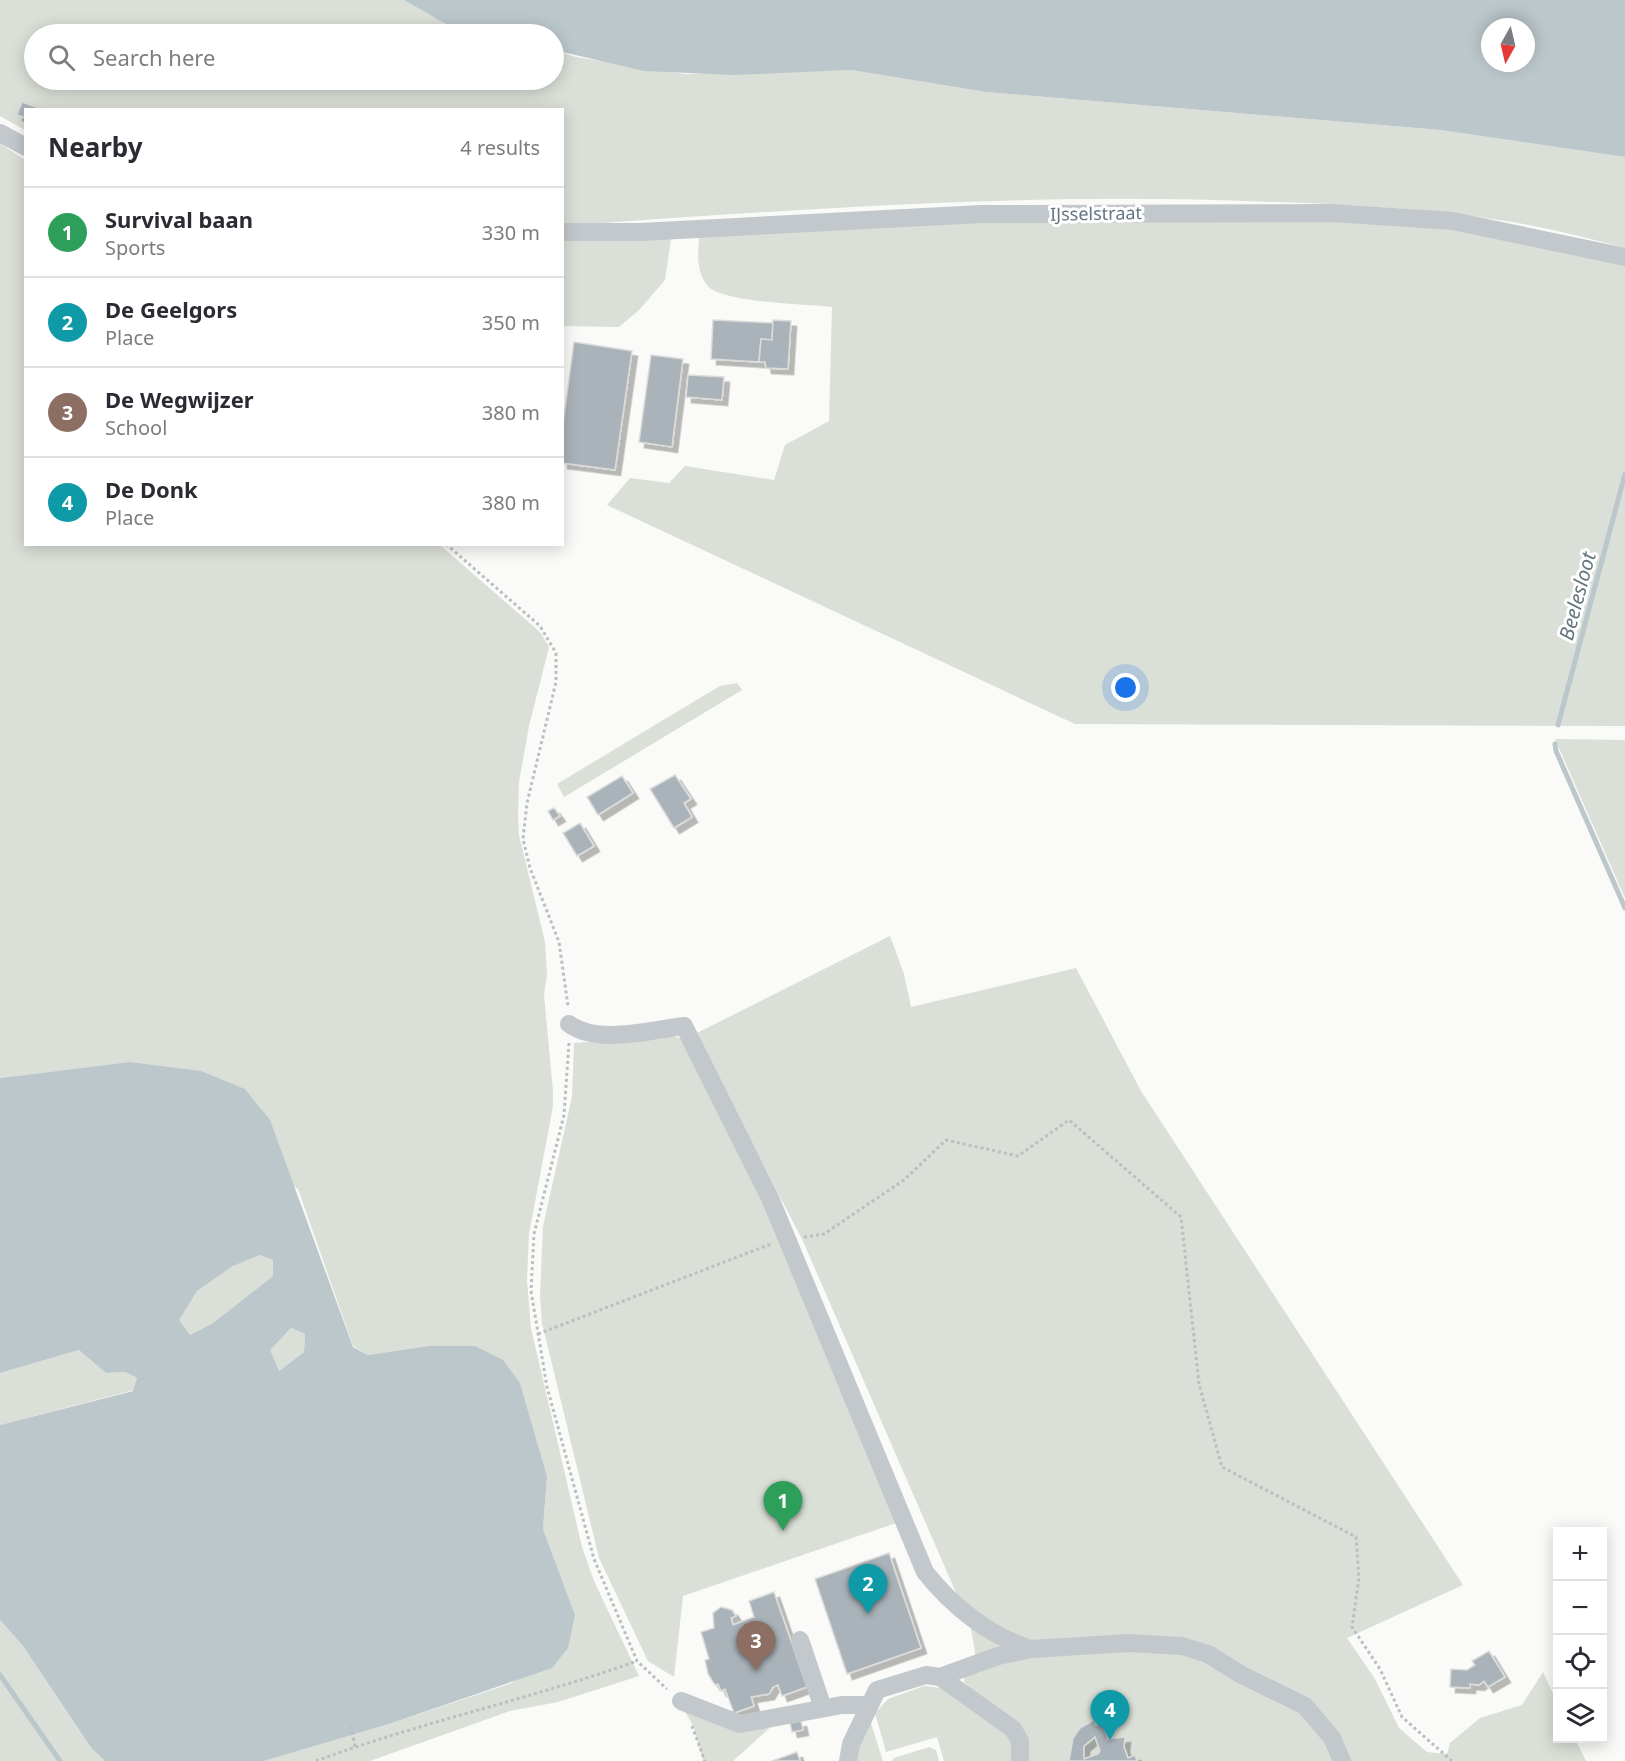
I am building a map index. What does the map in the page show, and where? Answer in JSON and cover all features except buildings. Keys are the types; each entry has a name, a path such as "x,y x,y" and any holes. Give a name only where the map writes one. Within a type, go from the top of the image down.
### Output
{"street":[{"path":"0,133 24,146"},
{"name":"IJsselstraat","path":"564,232 641,232 981,214 1333,213 1454,221 1625,257"},
{"path":"569,1024 580,1031 597,1036 684,1026 761,1178 925,1572 936,1587 984,1626 997,1635 1031,1649"},
{"path":"800,1640 823,1708"},
{"path":"848,1761 851,1744 877,1690 926,1675 940,1677 1014,1652 1031,1649 1144,1643 1174,1645 1200,1651 1305,1706 1332,1738 1342,1761"},
{"path":"940,1677 1012,1729 1020,1741 1020,1761"},
{"path":"681,1701 740,1724 823,1708 869,1705"}],"path":[{"path":"316,1761 355,1747 515,1702 637,1662 594,1559 547,1387 531,1291 534,1234 564,1115 569,1024 559,942 530,868 523,839 527,803 556,682 556,653 540,626 448,546"},
{"path":"538,1334 769,1244 824,1234 904,1180 946,1140 1018,1156 1070,1120 1181,1217 1199,1384 1222,1467 1356,1537 1359,1578 1352,1627 1380,1669 1402,1717 1452,1761"},
{"path":"351,1726 355,1747"}],"shaded area":[{"path":"0,0 404,0 446,24 24,24 24,90 564,90 564,53 685,74 851,70 986,92 1440,130 1625,157 1625,248 1531,225 1436,212 1342,205 1166,199 924,203 602,223 564,223 564,108 24,108 24,129 0,116"},
{"path":"404,0 1625,0 1625,157 1440,130 986,92 851,70 733,75 644,71 564,52 564,24 446,24"},
{"path":"0,143 24,159 24,546 441,546 540,632 549,647 529,726 519,782 518,816 519,835 545,942 547,974 544,995 553,1091 553,1106 529,1234 527,1280 531,1328 582,1547 594,1581 639,1676 558,1702 510,1711 370,1761 264,1761 389,1724 512,1683 575,1615 543,1529 547,1476 520,1383 428,1346 368,1355 353,1346 298,1189 129,1062 0,1078"},
{"path":"1029,212 1432,225 1625,264 1625,726 1075,724 607,505 630,478 669,483 685,466 774,480 785,445 829,421 832,307 746,299 715,291 707,285 701,273 698,259 700,231"},
{"path":"672,232 665,280 639,310 619,327 564,326 564,238"},
{"path":"737,683 742,690 564,797 557,784 720,686"},
{"path":"1555,739 1625,740 1625,898"},
{"path":"890,936 904,974 911,1007 1076,968 1141,1091 1463,1585 1347,1638 1375,1679 1399,1728 1427,1752 1447,1754 1450,1743 1480,1718 1522,1705 1543,1672 1553,1693 1553,1743 1577,1743 1586,1761 1348,1761 1337,1733 1203,1646 976,1658 971,1629 964,1611 802,1239 695,1034"},
{"path":"672,1036 680,1038 748,1164 899,1522 683,1596 674,1677 648,1661 599,1558 542,1323 540,1296 543,1226 572,1097 574,1043"},
{"path":"129,1062 201,1071 245,1089 270,1120 353,1347 368,1355 428,1346 475,1346 503,1360 520,1383 547,1476 543,1529 575,1615 568,1648 552,1668 389,1724 264,1761 105,1761 92,1749 23,1646 0,1620 0,1425 133,1391 137,1378 125,1372 106,1373 79,1350 0,1373 0,1078","holes":["260,1255 273,1260 273,1276 213,1323 190,1335 179,1320 197,1291 233,1266","291,1328 305,1334 304,1352 279,1371 270,1350"]},
{"path":"260,1255 274,1260 273,1276 213,1323 190,1335 178,1320 197,1291 233,1266"},
{"path":"291,1328 305,1334 304,1352 279,1371 269,1350"},
{"path":"79,1350 106,1373 125,1372 137,1378 134,1390 0,1425 0,1373"},
{"path":"0,1620 23,1646 92,1749 105,1761 0,1761"},
{"path":"1117,1649 1190,1653 1306,1715 1337,1761 1026,1761 1027,1752 964,1682 965,1675 1008,1659"},
{"path":"924,1686 941,1688 1012,1737 1015,1761 944,1761 937,1737 886,1752 875,1713 888,1699"},
{"path":"680,1702 774,1724 733,1761 703,1761 694,1728"},
{"path":"870,1720 883,1761 853,1761"},
{"path":"929,1747 936,1750 939,1761 892,1761 894,1758"}],"waterway":[{"name":"Beelesloot","path":"1558,725 1625,474"},
{"name":"Beelesloot","path":"1555,744 1556,751 1625,908"},
{"path":"0,1675 60,1761"}],"place":[{"name":"Survival baan","path":"783,1531"},
{"name":"De Geelgors","path":"868,1614"},
{"name":"De Wegwijzer","path":"756,1671"},
{"name":"De Donk","path":"1110,1740"}]}
